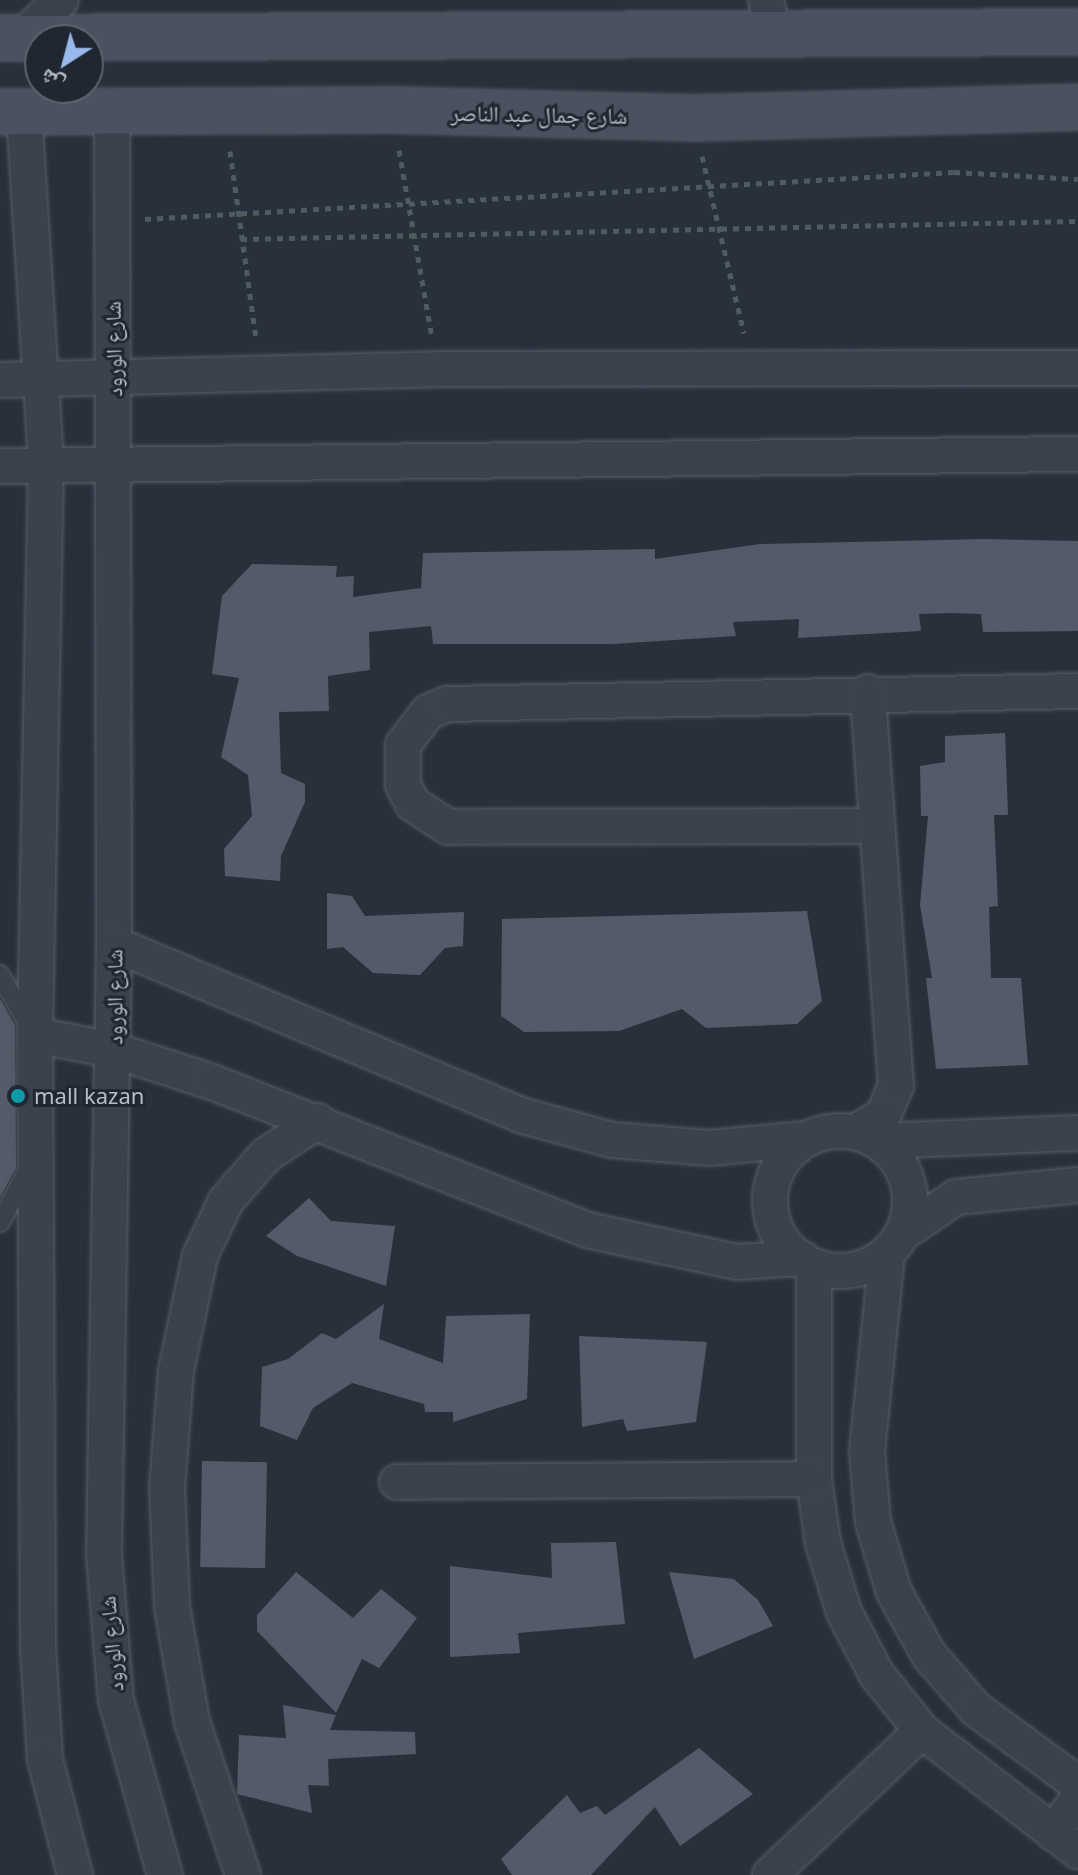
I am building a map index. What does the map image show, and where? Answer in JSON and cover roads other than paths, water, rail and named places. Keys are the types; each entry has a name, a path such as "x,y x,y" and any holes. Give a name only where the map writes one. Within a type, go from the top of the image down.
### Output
{"main road":[{"path":"11,38 769,16 1078,32"},
{"name":"شارع جمال عبد الناصر","path":"12,112 393,110 694,118 1078,107"}],"street":[{"path":"11,38 61,0"},
{"name":"شارع الورود","path":"112,111 110,220 116,466 114,944 104,1555 116,1700 165,1875"},
{"path":"12,112 46,465 35,1035 38,1648 45,1759 75,1875"},
{"path":"0,380 261,371 438,369 1078,368"},
{"path":"0,466 1078,454"},
{"path":"877,826 448,827 413,804 400,765 413,726 447,704 868,692 1078,691"},
{"path":"867,1136 883,1116 896,1086 868,692"},
{"path":"114,944 520,1115 626,1142 709,1148 804,1139 829,1131 867,1136 1078,1133"},
{"path":"35,1035 113,1050 318,1121 587,1230 738,1262 808,1262 852,1269 895,1244 956,1197 1078,1185"},
{"path":"243,1875 192,1722 172,1606 167,1488 176,1371 200,1256 226,1201 266,1155 318,1121"},
{"path":"867,1136 908,1183 911,1208 895,1244 867,1451 873,1522 894,1592 929,1655 976,1709 1078,1784"},
{"path":"804,1139 772,1180 770,1205 777,1231 808,1262 814,1479 823,1543 844,1612 877,1675 922,1731 1066,1842 1078,1799"},
{"path":"397,1482 814,1479"},
{"path":"770,1875 922,1731"}],"lane":[{"path":"0,975 35,1035"},
{"path":"0,1222 36,1158"}],"place":[{"name":"mall kazan","path":"18,1096"}]}
